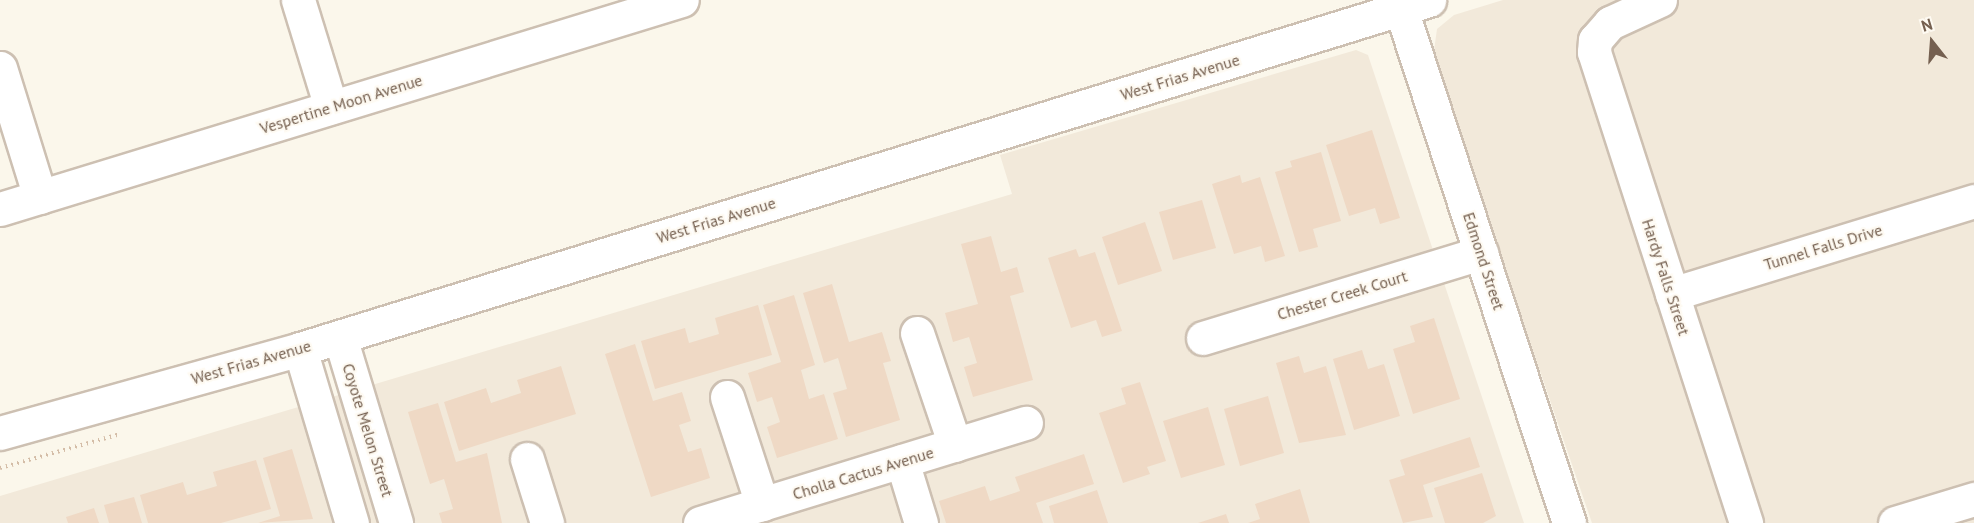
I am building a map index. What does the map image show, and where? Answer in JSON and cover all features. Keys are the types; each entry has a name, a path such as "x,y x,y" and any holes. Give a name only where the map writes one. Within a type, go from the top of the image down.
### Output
{"street":[{"path":"298,0 331,107"},
{"name":"Vespertine Moon Avenue","path":"0,209 331,107 625,8 682,0"},
{"name":"Hardy Falls Street","path":"1660,0 1629,10 1600,32 1594,52 1746,523"},
{"name":"Edmond Street","path":"1409,3 1481,253 1569,523"},
{"name":"West Frias Avenue","path":"0,433 340,337 1409,3"},
{"path":"0,68 40,196"},
{"name":"Tunnel Falls Drive","path":"1672,294 1974,201"},
{"name":"Chester Creek Court","path":"1203,338 1481,253"},
{"path":"917,333 955,445"},
{"name":"Coyote Melon Street","path":"340,337 396,523"},
{"path":"300,349 352,523"},
{"path":"727,397 762,504"},
{"name":"Cholla Cactus Avenue","path":"700,523 1026,423"},
{"path":"527,459 547,523"},
{"path":"902,461 921,523"},
{"path":"1895,523 1974,499"}],"path":[{"path":"0,468 124,433"}],"shaded area":[{"path":"1503,0 1974,0 1974,523 1592,523 1433,58 1437,29 1454,15"},
{"path":"1356,50 1368,55 1524,523 0,523 0,496 1012,194 1000,155"}],"building":[{"path":"1372,130 1400,218 1380,224 1375,208 1349,216 1326,145"},
{"path":"1321,152 1341,221 1313,229 1318,247 1299,252 1275,172 1292,167 1290,161"},
{"path":"1240,175 1242,183 1260,177 1285,256 1265,262 1261,246 1234,254 1212,184"},
{"path":"1202,200 1216,248 1173,260 1159,212"},
{"path":"1145,222 1162,271 1118,285 1102,237"},
{"path":"991,236 1001,272 1017,267 1024,292 1010,296 1033,380 973,397 964,367 977,363 969,337 953,342 945,313 978,304 961,244"},
{"path":"1076,249 1079,257 1095,252 1122,331 1102,337 1096,320 1071,328 1048,258"},
{"path":"832,284 849,342 882,332 891,361 883,363 900,420 846,437 833,393 847,389 838,358 824,363 803,293"},
{"path":"794,295 815,365 801,370 809,399 824,394 838,439 777,458 767,427 780,422 772,397 757,402 748,373 781,362 763,305"},
{"path":"758,305 772,355 655,389 641,341 685,328 689,343 719,334 715,318"},
{"path":"1434,318 1460,399 1413,414 1393,349 1415,342 1410,326"},
{"path":"635,344 653,401 682,392 691,421 679,425 688,452 701,448 710,478 651,497 605,354"},
{"path":"1362,350 1368,369 1384,364 1400,416 1354,430 1333,359"},
{"path":"1299,356 1304,373 1326,366 1346,435 1299,443 1276,363"},
{"path":"561,366 576,414 459,451 444,402 486,388 491,403 521,393 517,380"},
{"path":"1140,382 1166,461 1147,467 1150,474 1123,483 1099,413 1126,404 1121,388"},
{"path":"1268,396 1284,453 1240,466 1224,409"},
{"path":"438,403 456,462 487,453 502,523 442,523 439,513 453,509 444,479 430,484 408,412"},
{"path":"1208,407 1225,465 1181,478 1163,421"},
{"path":"1470,437 1480,467 1423,485 1433,517 1403,523 1389,480 1405,475 1400,460"},
{"path":"292,449 313,519 258,523 280,516 263,458"},
{"path":"1084,454 1094,484 1036,503 1043,523 946,523 939,501 985,486 990,501 1020,491 1015,477"},
{"path":"256,460 271,509 221,523 148,523 140,495 183,482 187,495 217,486 213,472"},
{"path":"1482,473 1496,516 1483,523 1445,523 1434,488"},
{"path":"1300,489 1310,523 1248,523 1260,519 1255,504"},
{"path":"1097,490 1108,523 1054,523 1049,506"},
{"path":"134,497 142,523 109,523 104,505"},
{"path":"94,508 99,523 68,523 66,517"},
{"path":"1226,514 1229,523 1198,523"}]}
